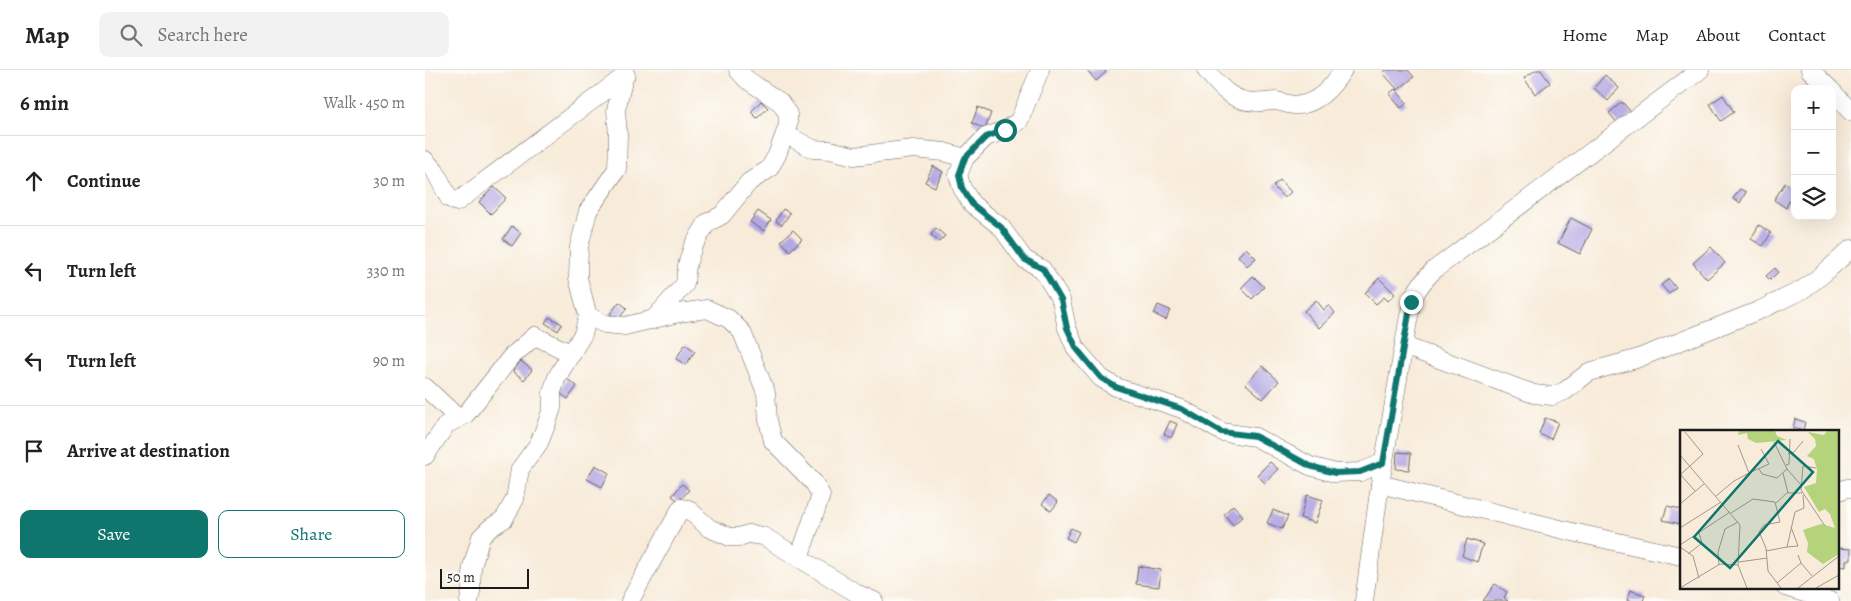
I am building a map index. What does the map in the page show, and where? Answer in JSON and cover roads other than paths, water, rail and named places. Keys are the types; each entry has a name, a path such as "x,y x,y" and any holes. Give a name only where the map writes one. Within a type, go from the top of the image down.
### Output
{"street":[{"path":"653,320 685,284 687,266 693,246 707,223 722,215 749,182 769,170 785,134 788,125 788,114 780,102 746,79 738,70"},
{"path":"1040,70 1019,121 1005,130 986,137 965,158 959,175 962,188 972,204 1001,227 1024,259 1043,269 1061,300 1067,328 1077,349 1101,378 1116,387 1182,409 1221,432 1255,436 1310,466 1335,473 1360,472 1383,463"},
{"path":"1206,70 1222,89 1238,100 1255,102 1274,101 1297,105 1312,102 1333,85 1343,70"},
{"path":"1364,601 1383,463 1411,302 1418,285 1434,270 1700,70"},
{"path":"1810,70 1826,85"},
{"path":"425,160 435,171 449,198 457,202 628,74"},
{"path":"469,601 472,567 481,537 490,528 504,520 515,499 520,469 539,443 552,408 552,392 557,377 583,334 588,316 578,278 579,247 589,212 617,169 619,136 616,110 628,74"},
{"path":"1836,96 1851,112"},
{"path":"785,134 813,149 854,156 913,149 943,152 965,158"},
{"path":"1404,346 1534,394 1552,396 1565,391 1589,372 1636,359 1727,324 1802,290 1851,249"},
{"path":"588,316 605,324 625,326 679,313 707,309 729,319 742,332 767,392 768,420 773,441 814,483 821,495 799,558"},
{"path":"425,456 446,425 466,414 511,357 535,336 572,354"},
{"path":"425,387 458,418"},
{"path":"1380,484 1568,531 1680,556"},
{"path":"1839,491 1851,488"},
{"path":"630,601 681,508 687,509 709,528 730,537 748,534 763,536 858,594 874,601"},
{"path":"1787,588 1831,601"}]}
